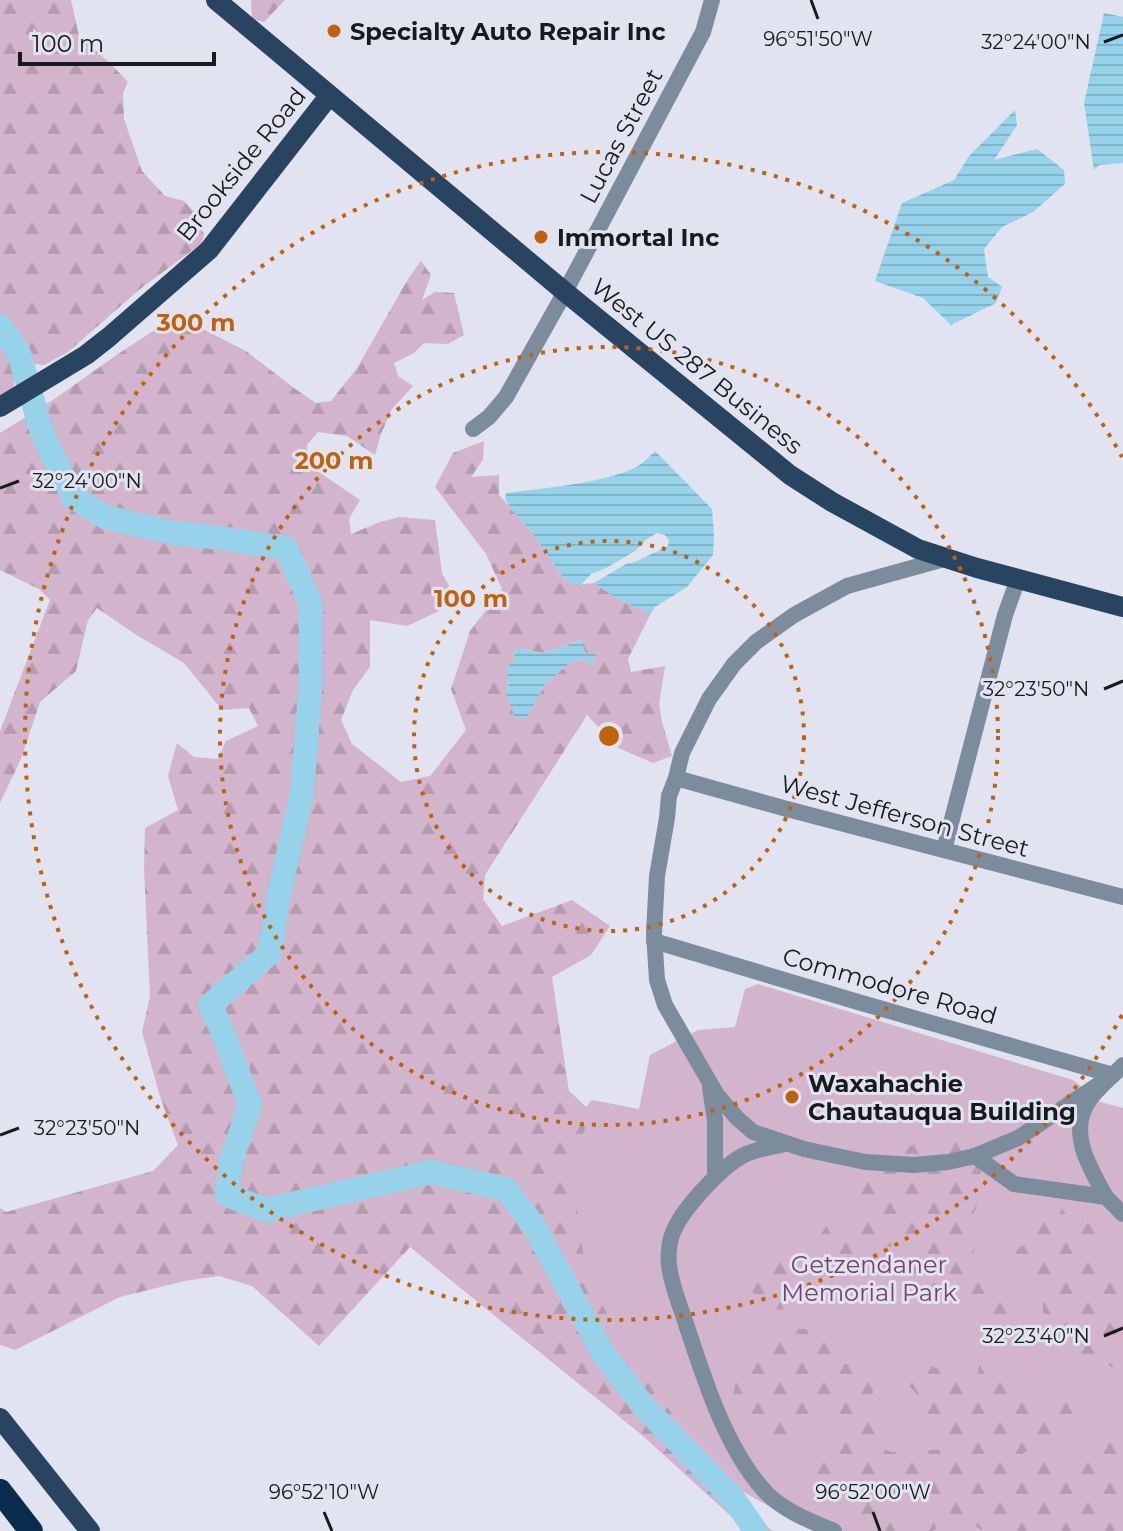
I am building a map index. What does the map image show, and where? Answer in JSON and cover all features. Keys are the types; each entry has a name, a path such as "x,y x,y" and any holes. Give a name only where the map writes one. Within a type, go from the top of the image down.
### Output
{"highway":[{"path":"0,1491 31,1531"}],"main road":[{"name":"West US 287 Business","path":"216,0 565,292 790,475 918,549 944,559 1123,607"},
{"name":"Brookside Road","path":"0,407 86,355 209,250 329,96"},
{"path":"0,1418 90,1531"}],"street":[{"name":"Lucas Street","path":"473,429 489,417 506,397 565,292 703,32 712,0"},
{"path":"944,559 847,586 794,615 756,642 734,664 709,699 682,753 669,796 657,876 654,941 657,980 665,1005 717,1095 753,1132 804,1149 865,1162 914,1165 975,1156 1018,1138 1118,1070"},
{"path":"944,850 1005,615 1018,579"},
{"name":"West Jefferson Street","path":"676,778 1123,897"},
{"name":"Commodore Road","path":"654,941 858,1002 1118,1070"},
{"path":"1118,1070 1090,1099 1080,1125 1082,1147 1091,1169 1106,1197 1123,1214"},
{"path":"710,1083 715,1120 715,1177"},
{"path":"787,1143 745,1154 715,1177 692,1203 672,1234 668,1264 700,1365 725,1428 747,1469 763,1491 786,1508 834,1531"},
{"path":"975,1156 1014,1184 1106,1197"}],"green space":[{"path":"0,0 71,0 79,36 128,82 123,93 124,119 142,171 165,196 184,201 196,214 204,235 201,244 140,289 68,352 44,365 20,362 12,391 0,398"},
{"path":"251,0 285,0 264,22 252,19"},
{"path":"421,261 431,275 422,300 435,292 454,293 464,335 448,344 424,343 414,353 394,363 398,376 413,386 392,409 375,455 347,436 318,432 307,445 307,464 360,500 349,519 351,534 399,517 435,520 442,573 449,586 439,611 407,626 370,620 370,667 353,690 341,720 352,744 401,782 430,776 466,730 451,689 470,631 502,589 486,554 435,487 453,453 484,441 483,460 471,477 499,475 499,495 531,531 565,580 575,585 594,583 621,601 651,613 628,659 631,672 665,666 659,704 672,756 653,763 607,743 603,732 587,715 485,875 483,899 502,926 572,900 610,926 591,955 552,977 569,1091 592,1112 572,1161 588,1280 626,1354 657,1390 718,1487 773,1531 747,1531 642,1435 410,1247 319,1346 252,1286 219,1276 120,1297 15,1350 0,1345 0,1208 6,1212 153,1171 178,1145 161,1100 142,1032 150,996 145,828 178,810 168,776 177,743 194,757 218,759 226,741 258,726 249,708 222,710 184,663 97,608 88,620 76,671 40,702 21,759 0,803 0,731 50,600 39,589 0,570 0,433 156,329 189,322 246,351 316,403 331,401 357,368","holes":["581,640 585,660 572,661 545,684 535,702 506,692 515,658 514,650 544,653"]},
{"name":"Getzendaner Memorial Park","path":"758,984 1073,1080 1101,1102 1123,1108 1123,1531 813,1531 642,1435 428,1261 443,1238 543,1158 592,1100 639,1109 650,1055 698,1030 735,1027 745,989"},
{"path":"964,1132 975,1150 982,1178 976,1208 966,1225 979,1239 965,1267 981,1272 981,1282 991,1288 1023,1297 1032,1313 1015,1322 1018,1331 1005,1348 989,1338 990,1312 977,1300 943,1302 915,1291 904,1268 924,1264 926,1253 911,1243 880,1249 856,1260 838,1277 820,1303 779,1310 741,1285 744,1277 763,1265 777,1262 796,1264 815,1254 818,1239 834,1214 858,1217 854,1205 865,1188 867,1170 883,1152"},
{"path":"1059,1203 1067,1216 1080,1215 1091,1225 1108,1269 1123,1273 1123,1375 1094,1355 1083,1358 1057,1352 1043,1312 1043,1292 1019,1278 1013,1251 1035,1239 1028,1235 1033,1209"},
{"path":"770,1329 817,1329 853,1337 839,1363 867,1367 873,1383 872,1417 876,1447 893,1452 946,1449 968,1455 920,1407 915,1392 901,1378 915,1368 932,1366 948,1374 977,1378 980,1361 1015,1357 1017,1400 1048,1394 1078,1397 1087,1414 1069,1443 1035,1446 1021,1455 1035,1464 1051,1457 1072,1482 1088,1435 1113,1430 1123,1458 1123,1531 984,1531 923,1499 901,1506 905,1522 917,1521 926,1511 934,1517 936,1529 932,1531 857,1531 816,1497 818,1467 841,1409 808,1421 793,1439 766,1437 746,1427 733,1396 739,1366 750,1349"}],"water":[{"path":"1104,13 1123,17 1123,163 1099,165 1094,170 1084,103"},
{"path":"1015,110 1017,125 994,160 1037,149 1064,170 1065,184 1033,212 1002,227 984,249 988,277 1002,287 996,303 951,325 923,298 875,281 902,203 954,180 969,156"},
{"path":"655,451 712,509 714,534 713,555 687,587 655,607 651,613 621,601 594,583 626,564 668,546 665,535 657,533 635,551 591,574 582,584 575,585 565,580 505,499 506,493 614,476 641,464"},
{"path":"582,640 585,652 597,655 592,665 585,660 572,661 545,684 526,719 515,718 506,692 509,683 506,670 515,658 514,649 544,653"}],"waterway":[{"path":"0,326 19,353 42,433 73,497 105,517 173,533 286,548 311,604 311,680 302,793 279,894 270,953 210,1005 250,1105 231,1161 227,1195 266,1210 431,1172 506,1189 534,1226 604,1355 647,1410 733,1498 756,1531"}],"place":[{"name":"Specialty Auto Repair Inc","path":"334,31"},
{"name":"Immortal Inc","path":"541,237"},
{"name":"Waxahachie Chautauqua Building","path":"792,1097"}]}
